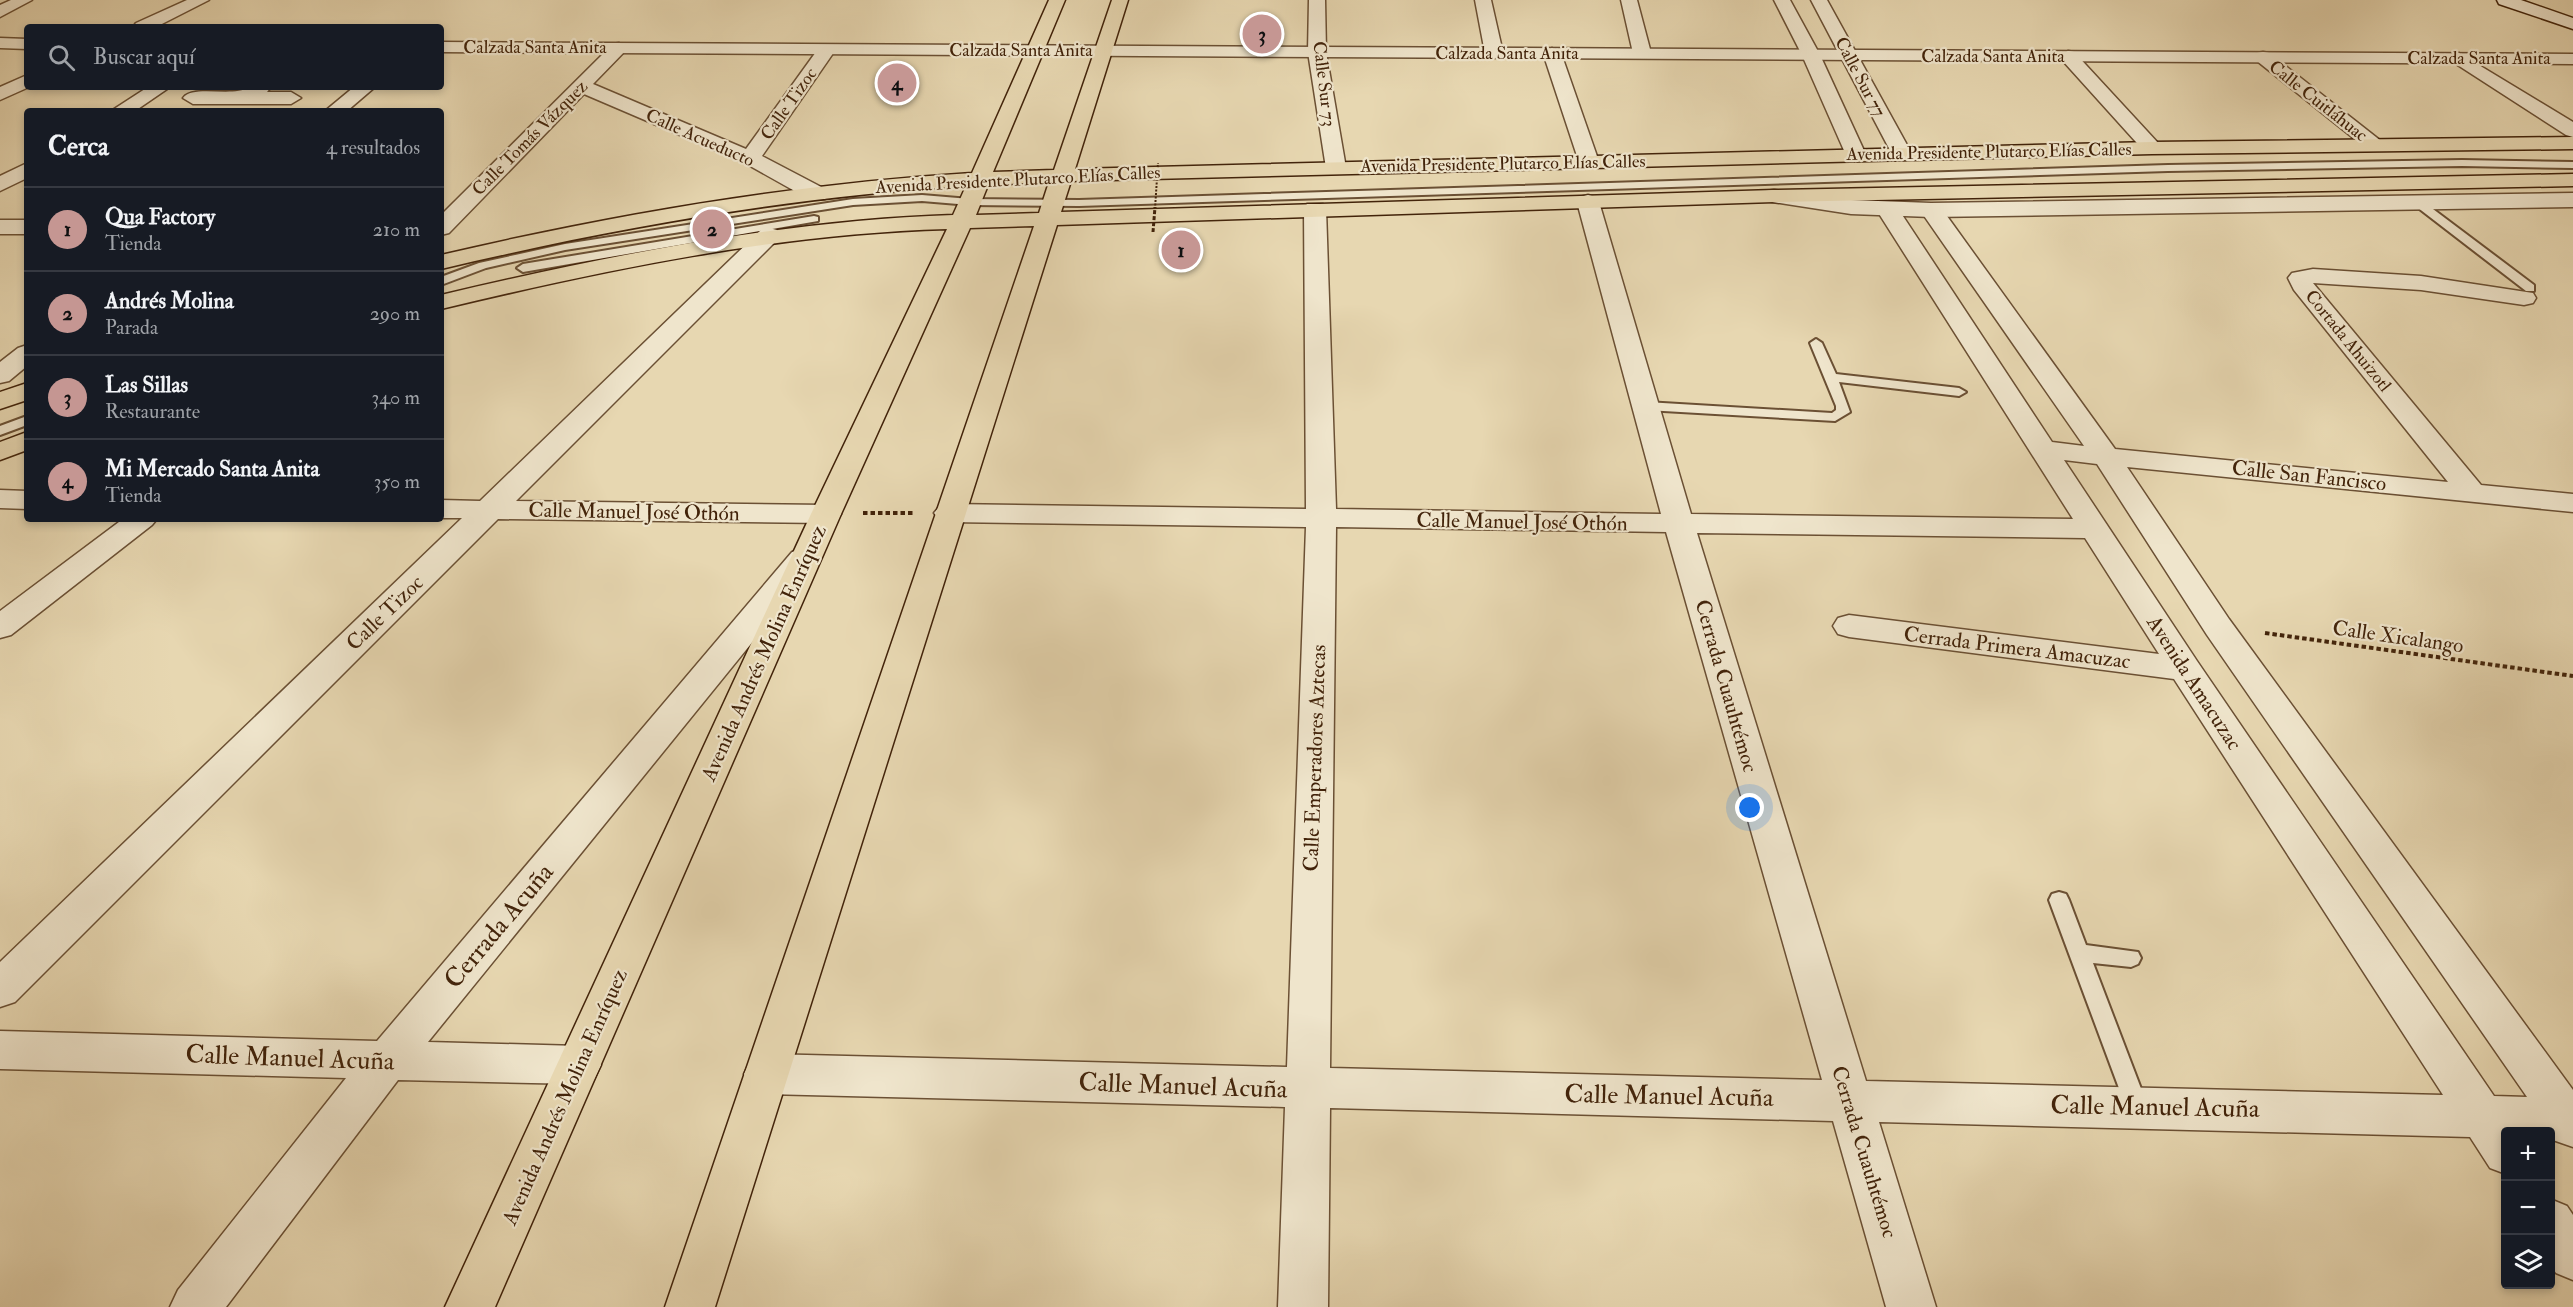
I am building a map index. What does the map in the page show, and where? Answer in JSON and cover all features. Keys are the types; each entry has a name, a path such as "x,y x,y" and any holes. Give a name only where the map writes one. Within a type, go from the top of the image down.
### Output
{"main road":[{"name":"Avenida Andrés Molina Enríquez","path":"471,1307 826,513 966,212 1057,0"},
{"path":"690,1307 949,513 1120,0"},
{"name":"Avenida Presidente Plutarco Elías Calles","path":"444,261 508,246 706,210 817,194 980,180 1336,168 2152,148 2573,143"},
{"name":"Avenida Presidente Plutarco Elías Calles","path":"444,301 652,255 769,236 966,212 1315,209 1774,196 2573,180"},
{"path":"0,401 24,392"},
{"path":"0,452 24,441"}],"street":[{"path":"0,12 24,0"},
{"path":"149,24 201,0"},
{"name":"Calle Sur 73","path":"1317,0 1317,52 1336,168"},
{"path":"1482,0 1494,53"},
{"path":"1629,0 1642,54"},
{"name":"Calle Sur 77","path":"1782,0 1811,55 1856,155"},
{"name":"Calle Sur 77","path":"1818,0 1902,154"},
{"path":"2505,0 2573,24"},
{"path":"0,43 24,44"},
{"name":"Calzada Santa Anita","path":"444,46 2573,59"},
{"name":"Calle Tomás Vázquez","path":"444,225 619,48"},
{"name":"Calle Tizoc","path":"750,158 827,49"},
{"path":"1552,53 1589,162"},
{"path":"2068,56 2152,148"},
{"name":"Calle Cuitláhuac","path":"2263,57 2374,145"},
{"path":"2459,58 2573,131"},
{"path":"0,94 24,82"},
{"name":"Calle Acueducto","path":"581,86 750,158 817,194"},
{"path":"127,108 156,90"},
{"path":"246,98 258,90"},
{"path":"339,108 362,90"},
{"path":"193,98 291,98"},
{"path":"0,185 24,171"},
{"name":"Avenida Presidente Plutarco Elías Calles","path":"1774,196 1816,204 1931,210 2573,200"},
{"name":"Cerrada Cuauhtémoc","path":"1588,202 1679,524 1911,1307"},
{"name":"Calle Emperadores Aztecas","path":"1303,1307 1306,1089 1322,519 1315,209"},
{"name":"Avenida Amacuzac","path":"1887,209 2185,669 2501,1147"},
{"path":"1931,210 2104,455 2218,627 2571,1121"},
{"path":"0,227 24,227"},
{"name":"Calle Tizoc","path":"0,989 769,236"},
{"name":"Cortada Ahuizotl","path":"2472,493 2302,285 2300,278 2313,276 2398,281 2527,293"},
{"path":"0,375 24,355"},
{"name":"Calle San Fancisco","path":"2044,450 2573,503"},
{"path":"0,499 24,500"},
{"name":"Calle Manuel José Othón","path":"444,509 826,513"},
{"name":"Calle Manuel José Othón","path":"949,513 2095,529"},
{"path":"0,627 138,522"},
{"name":"Cerrada Acuña","path":"195,1307 387,1060 810,550"},
{"name":"Cerrada Primera Amacuzac","path":"1849,626 2185,669"},
{"name":"Calle Manuel Acuña","path":"0,1050 579,1065"},
{"name":"Calle Manuel Acuña","path":"766,1074 1306,1089 2137,1107 2481,1116 2571,1121"},
{"path":"2555,1229 2573,1256"}],"lane":[{"path":"2462,163 2573,154"},
{"path":"1049,211 2156,168 2462,163 2573,165"},
{"path":"2417,202 2527,293"},
{"path":"444,282 565,259 858,212 966,212"},
{"path":"1646,406 1835,417 1843,412 1843,406 1816,343"},
{"path":"1831,377 1959,392"},
{"path":"0,430 24,421"},
{"path":"2059,900 2077,953 2137,1107"},
{"path":"2077,953 2131,958"}],"path":[{"path":"1154,232 1158,163"},
{"path":"826,513 949,513"},
{"name":"Calle Xicalango","path":"2218,627 2573,676"}],"place":[{"name":"Las Sillas","path":"1262,34"},
{"name":"Mi Mercado Santa Anita","path":"897,83"},
{"name":"Andrés Molina","path":"712,229"},
{"name":"Qua Factory","path":"1181,250"}]}
